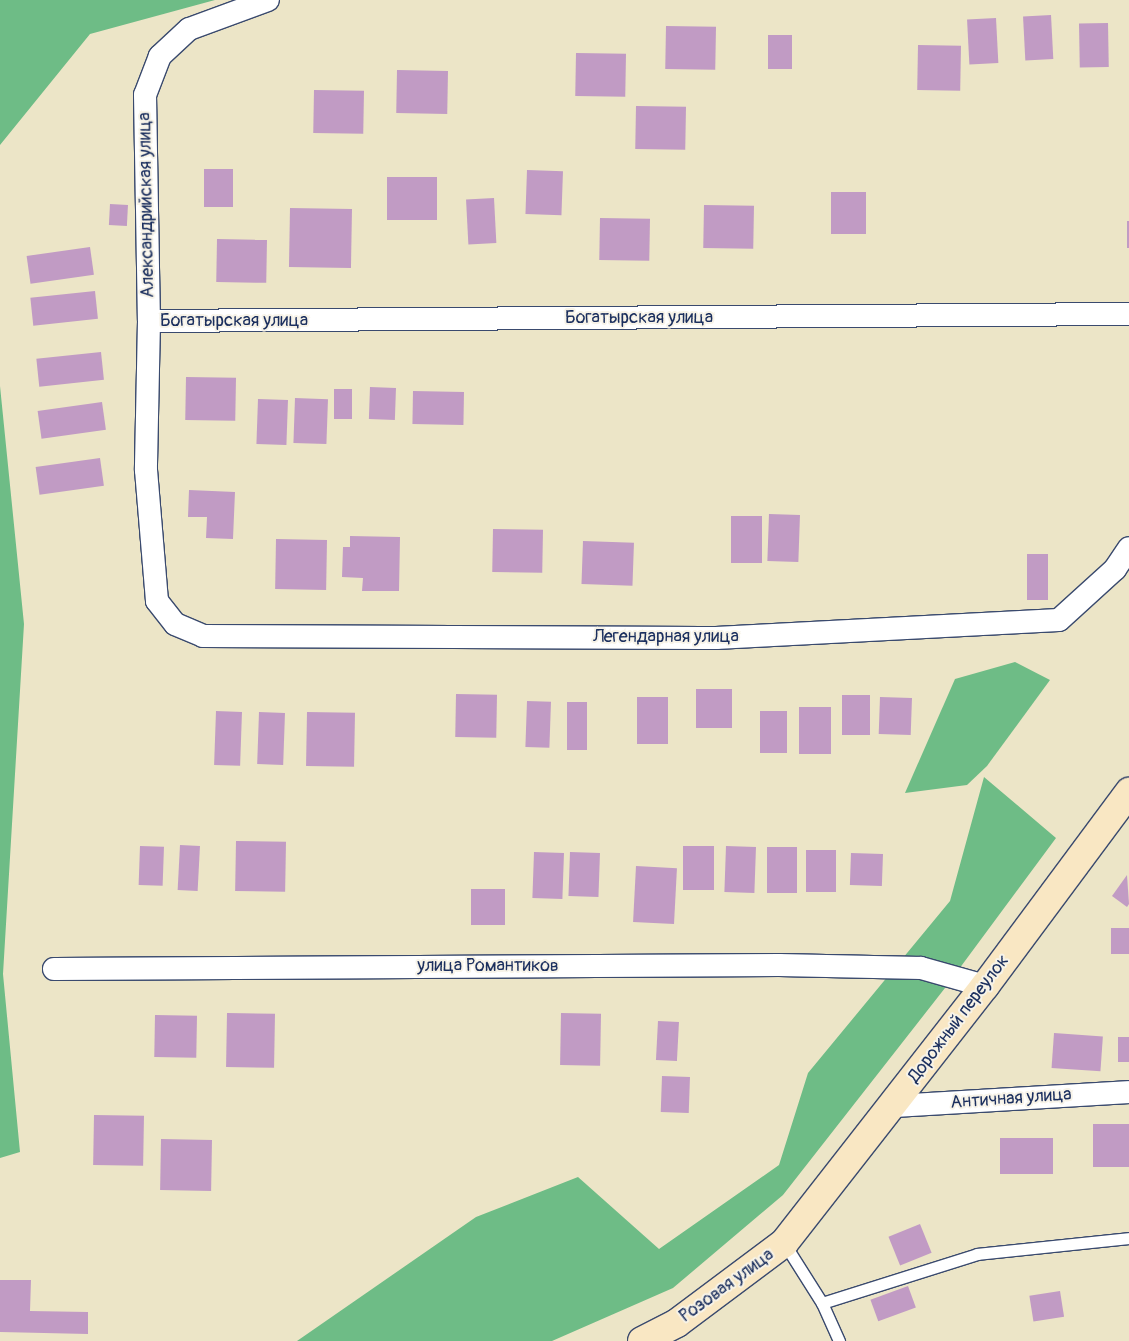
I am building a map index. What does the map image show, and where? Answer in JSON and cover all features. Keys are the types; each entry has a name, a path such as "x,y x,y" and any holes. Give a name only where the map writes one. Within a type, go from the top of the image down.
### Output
{"main road":[{"name":"Дорожный переулок","path":"784,1243 893,1106 1129,792"},
{"name":"Розовая улица","path":"642,1341 677,1322 784,1243"}],"street":[{"name":"Александрийская улица","path":"175,624 157,601 146,480 149,321 145,95 160,56 189,29 268,0"},
{"name":"Богатырская улица","path":"149,321 1129,314"},
{"name":"Легендарная улица","path":"175,624 203,636 716,638 1059,620 1115,569 1129,548"},
{"name":"улица Романтиков","path":"54,968 750,965 921,968 984,986"},
{"name":"Античная улица","path":"893,1106 1129,1092"}],"lane":[{"path":"822,1303 978,1254 1129,1238"},
{"path":"784,1243 822,1303 839,1341"}],"green space":[{"path":"0,0 215,0 90,34 0,145"},
{"path":"0,386 24,624 3,974 20,1152 0,1158"},
{"path":"1015,662 1050,680 987,766 967,785 905,793 955,679"},
{"path":"984,777 1056,838 945,988 783,1195 673,1288 552,1341 297,1341 476,1217 578,1177 659,1249 779,1165 808,1073 950,901"}],"building":[{"path":"1051,15 1053,59 1025,60 1023,16"},
{"path":"996,18 998,63 969,64 967,20"},
{"path":"1108,23 1109,67 1080,67 1079,24"},
{"path":"666,26 716,27 715,70 665,69"},
{"path":"768,35 792,35 792,69 768,69"},
{"path":"918,45 961,46 960,91 917,90"},
{"path":"576,53 626,54 625,97 575,96"},
{"path":"397,70 448,71 447,114 396,113"},
{"path":"314,90 364,91 363,134 313,133"},
{"path":"636,106 686,107 685,150 635,149"},
{"path":"204,169 233,169 233,207 204,207"},
{"path":"527,170 563,171 561,215 525,214"},
{"path":"387,177 437,177 437,220 387,220"},
{"path":"831,192 866,192 866,234 831,234"},
{"path":"494,198 496,243 468,244 466,199"},
{"path":"110,204 128,205 127,226 109,225"},
{"path":"704,205 754,206 753,249 703,248"},
{"path":"290,208 352,209 351,268 289,267"},
{"path":"600,218 650,219 649,261 599,260"},
{"path":"1127,221 1129,221 1129,248 1127,248"},
{"path":"217,239 267,240 266,283 216,282"},
{"path":"90,247 94,275 31,284 27,256"},
{"path":"95,291 98,319 33,326 30,298"},
{"path":"101,352 104,380 39,387 36,359"},
{"path":"186,377 236,378 235,421 185,420"},
{"path":"370,387 396,388 395,420 369,419"},
{"path":"334,389 352,389 352,419 334,419"},
{"path":"413,391 464,392 463,425 412,424"},
{"path":"295,398 328,399 326,444 293,443"},
{"path":"258,399 288,400 286,445 256,444"},
{"path":"102,402 106,430 42,439 38,411"},
{"path":"100,458 104,486 40,495 36,467"},
{"path":"189,490 235,492 233,539 206,538 207,517 188,517"},
{"path":"769,514 800,515 798,562 767,561"},
{"path":"731,516 762,516 762,563 731,563"},
{"path":"493,529 543,530 542,573 492,572"},
{"path":"350,536 400,537 399,591 362,591 363,578 342,577 343,547 350,547"},
{"path":"276,539 327,540 326,590 275,589"},
{"path":"583,541 634,543 632,586 581,584"},
{"path":"1027,554 1048,554 1048,600 1027,600"},
{"path":"696,689 732,689 732,728 696,728"},
{"path":"456,694 497,695 496,738 455,737"},
{"path":"842,695 870,695 870,735 842,735"},
{"path":"637,697 668,697 668,744 637,744"},
{"path":"880,697 912,698 911,735 879,734"},
{"path":"527,701 551,702 549,748 525,747"},
{"path":"567,702 587,702 587,750 567,750"},
{"path":"799,707 831,707 831,754 799,754"},
{"path":"216,711 242,712 240,766 214,765"},
{"path":"760,711 787,711 787,753 760,753"},
{"path":"259,712 285,713 283,765 257,764"},
{"path":"307,712 355,713 354,767 306,766"},
{"path":"236,841 286,842 285,892 235,891"},
{"path":"180,845 200,846 198,891 178,890"},
{"path":"140,846 164,847 163,886 139,885"},
{"path":"683,846 714,846 714,890 683,890"},
{"path":"726,846 756,847 754,893 724,892"},
{"path":"767,847 797,847 797,893 767,893"},
{"path":"806,850 836,850 836,892 806,892"},
{"path":"534,852 564,853 562,899 532,898"},
{"path":"570,852 600,853 598,897 568,896"},
{"path":"851,853 883,854 882,886 850,885"},
{"path":"636,866 677,868 674,924 633,922"},
{"path":"1127,875 1129,904 1127,907 1112,896"},
{"path":"471,889 505,889 505,925 471,925"},
{"path":"1111,928 1129,928 1129,954 1111,954"},
{"path":"227,1013 275,1014 274,1068 226,1067"},
{"path":"561,1013 601,1014 600,1066 560,1065"},
{"path":"155,1015 197,1016 196,1058 154,1057"},
{"path":"658,1021 679,1022 677,1061 656,1060"},
{"path":"1054,1033 1103,1036 1100,1071 1052,1068"},
{"path":"1118,1037 1129,1037 1129,1062 1118,1062"},
{"path":"662,1076 690,1077 689,1113 661,1112"},
{"path":"94,1115 144,1116 143,1166 93,1165"},
{"path":"1093,1124 1129,1124 1129,1167 1093,1167"},
{"path":"1000,1138 1053,1138 1053,1174 1000,1174"},
{"path":"161,1139 212,1140 211,1191 160,1190"},
{"path":"920,1224 932,1253 900,1265 888,1237"},
{"path":"0,1280 31,1280 30,1311 88,1312 88,1334 0,1332"},
{"path":"908,1286 916,1308 878,1321 870,1300"},
{"path":"1060,1291 1064,1317 1033,1322 1029,1296"}]}
